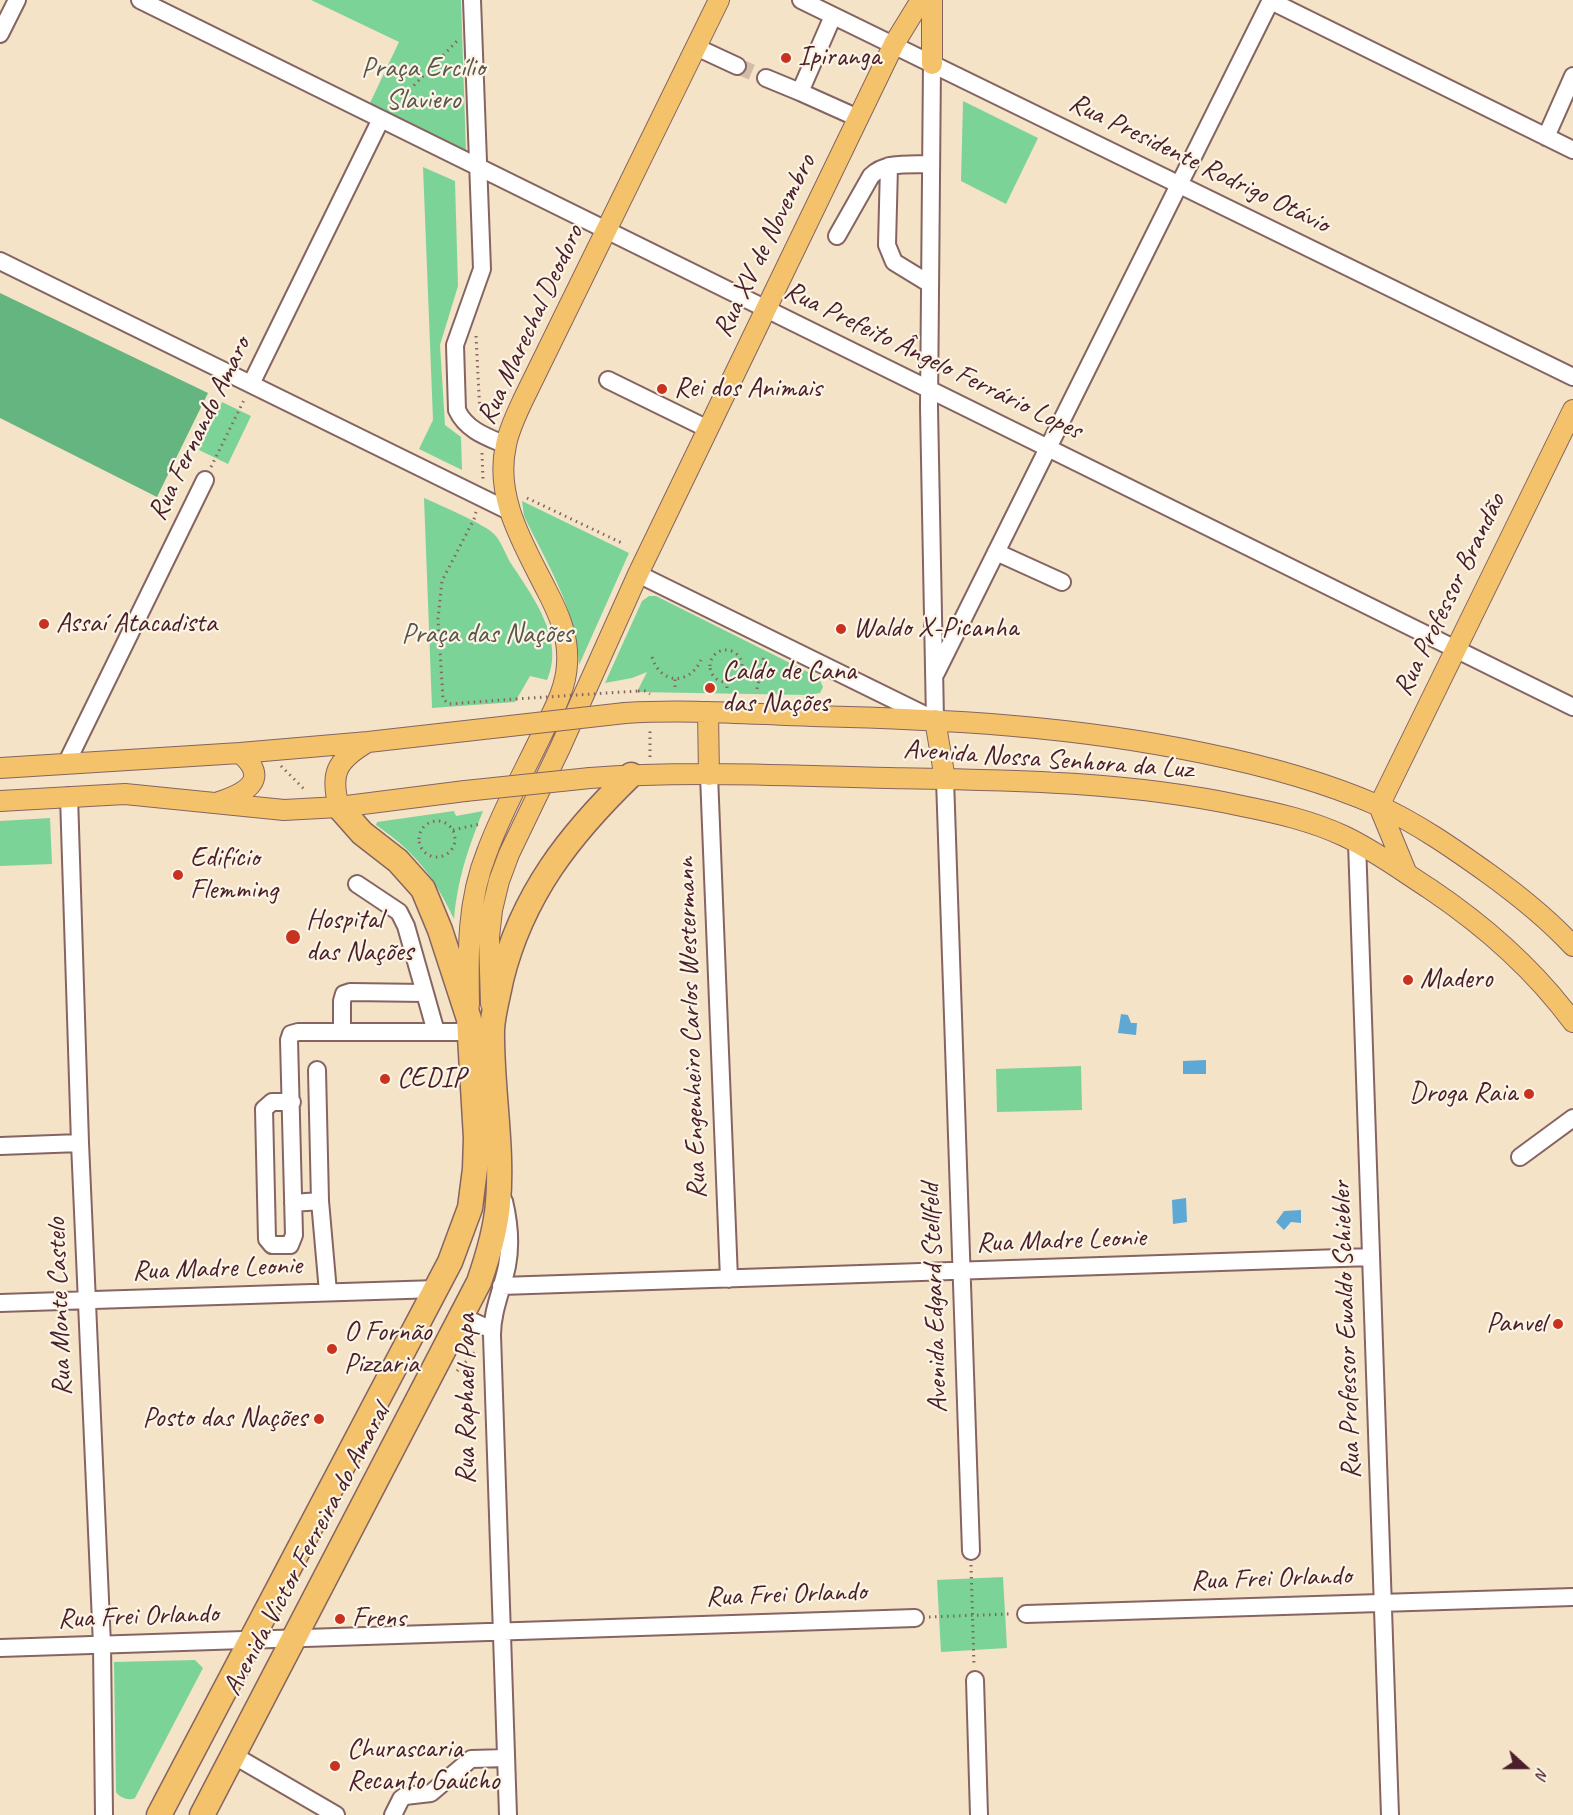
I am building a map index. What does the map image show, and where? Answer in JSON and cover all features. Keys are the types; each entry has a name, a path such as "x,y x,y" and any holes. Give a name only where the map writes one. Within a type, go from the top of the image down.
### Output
{"highway":[{"path":"477,1026 505,966 532,898 552,863 600,804 631,775"},
{"path":"339,807 349,821 383,847 404,867 423,890 477,1026"},
{"name":"Rua Raphael Papa","path":"477,1026 499,1175"},
{"name":"Rua Raphael Papa","path":"473,1191 477,1026"},
{"name":"Avenida Victor Ferreira do Amaral","path":"202,1815 479,1282 495,1229 499,1175"},
{"name":"Avenida Victor Ferreira do Amaral","path":"159,1815 437,1289 466,1222 473,1191"}],"main road":[{"name":"Rua Marechal Deodoro","path":"534,751 559,699 565,680 567,644 558,612 508,511 503,470 506,445 524,398 719,0"},
{"name":"Rua XV de Novembro","path":"560,748 638,574 858,118 894,44 921,0"},
{"path":"932,0 932,64"},
{"name":"Rua Professor Brandão","path":"1379,806 1573,410"},
{"path":"708,712 709,775"},
{"name":"Avenida Nossa Senhora da Luz","path":"0,768 67,762 240,753 368,742 625,713 708,712 936,720 1092,734 1179,748 1278,771 1379,806 1480,867 1534,909 1573,946"},
{"path":"936,720 945,779"},
{"path":"339,807 334,789 335,774 342,761 351,752 368,742"},
{"name":"Rua Raphael Papa","path":"477,1026 492,910 499,881 509,854 560,748"},
{"name":"Rua Raphael Papa","path":"477,1026 468,946 473,897 489,845 534,751"},
{"path":"213,803 238,795 248,789 254,779 255,770 250,761 240,753"},
{"name":"Avenida Nossa Senhora da Luz","path":"0,801 125,794 284,810 339,807 465,791 631,775 945,779 1119,787 1184,795 1300,820 1326,828 1357,842 1452,904 1501,941 1570,1011"},
{"path":"1379,806 1407,874"}],"street":[{"path":"0,34 17,0"},
{"name":"Rua Prefeito Ângelo Ferrário Lopes","path":"140,0 1573,707"},
{"path":"472,0 482,269 455,345 457,410 461,418 477,433 506,445"},
{"name":"Rua Presidente Rodrigo Otávio","path":"801,0 1573,377"},
{"path":"935,677 1271,1 1573,150"},
{"path":"800,92 833,16"},
{"path":"696,46 737,66"},
{"path":"638,574 936,720 929,390 932,64"},
{"path":"1546,137 1573,76"},
{"path":"766,78 858,118"},
{"name":"Rua Fernando Amaro","path":"251,384 381,119"},
{"path":"837,236 877,169 889,166 931,164"},
{"path":"889,166 887,245 894,262 930,284"},
{"path":"0,261 508,511"},
{"path":"608,380 708,429"},
{"name":"Rua Fernando Amaro","path":"67,762 205,480"},
{"path":"996,552 1062,582"},
{"name":"Rua Engenheiro Carlos Westermann","path":"709,775 729,1279"},
{"name":"Avenida Edgard Stellfeld","path":"945,779 971,1551"},
{"name":"Rua Monte Castelo","path":"69,796 86,1300 102,1645 104,1815"},
{"name":"Rua Professor Ewaldo Schiebler","path":"1357,842 1390,1815"},
{"path":"357,884 399,912 406,926 436,1032"},
{"path":"342,1031 344,994 350,992 425,993"},
{"path":"292,1102 272,1102 264,1109 267,1239 272,1245 290,1245 293,1241 292,1102 289,1040 291,1034 342,1031 436,1032 477,1026"},
{"path":"317,1070 320,1201 328,1292"},
{"path":"1520,1157 1573,1119"},
{"path":"0,1146 80,1143"},
{"name":"Rua Raphael Papa","path":"499,1175 509,1233 507,1267 492,1320 508,1815"},
{"path":"293,1203 320,1201"},
{"name":"Rua Madre Leonie","path":"501,1286 1371,1257"},
{"name":"Rua Madre Leonie","path":"0,1303 437,1289"},
{"path":"456,1330 462,1322 472,1321 492,1330"},
{"name":"Rua Frei Orlando","path":"1026,1614 1573,1598"},
{"name":"Rua Frei Orlando","path":"0,1648 915,1617"},
{"path":"975,1680 980,1815"},
{"path":"233,1755 336,1815"},
{"path":"393,1815 400,1799 405,1796 431,1793 471,1760 506,1758"}],"path":[{"path":"381,119 457,41 473,28"},
{"path":"476,331 480,425"},
{"name":"Rua Fernando Amaro","path":"205,480 251,384"},
{"path":"482,452 483,481"},
{"path":"527,498 624,544"},
{"path":"474,519 442,581 438,619 443,699 449,704 638,691 650,694"},
{"path":"721,651 735,654 739,658 741,668 737,678 727,682 713,676 710,667 713,657 721,651"},
{"path":"757,689 765,655"},
{"path":"652,657 660,672 675,679 691,674 700,660"},
{"path":"675,679 675,687"},
{"path":"727,682 727,688"},
{"path":"650,723 650,755"},
{"path":"280,765 305,790"},
{"path":"438,820 453,830 455,842 449,852 438,857 422,850 418,838 422,827 427,823 438,820"},
{"path":"453,830 482,824"},
{"path":"971,1551 975,1680"},
{"path":"915,1617 1026,1614"}],"green space":[{"name":"Praça Ercílio Slaviero","path":"311,0 461,0 466,153 369,105 399,42"},
{"path":"963,101 1038,138 1006,204 961,181"},
{"path":"423,167 455,181 458,286 440,345 445,425 461,437 462,470 419,449 433,420"},
{"path":"0,293 208,393 157,497 0,418"},
{"path":"222,402 251,416 228,464 199,450"},
{"name":"Praça das Nações","path":"424,498 472,520 494,534 544,618 552,649 552,664 547,680 530,676 515,702 432,708"},
{"name":"Praça das Nações","path":"522,501 629,553 579,665 573,625 567,606 524,516"},
{"name":"Praça das Nações","path":"649,596 656,596 810,673 820,680 823,687 820,693 808,695 637,692 647,672 632,678 605,683 642,601"},
{"path":"454,811 456,816 483,811 464,864 454,919 431,877 413,855 376,825 377,822"},
{"path":"50,818 52,864 0,866 0,821"},
{"path":"1081,1066 1082,1110 997,1112 996,1069"},
{"path":"1003,1577 1007,1648 941,1652 937,1580"},
{"path":"195,1660 203,1668 135,1798 122,1797 116,1792 114,1662"}],"water":[{"path":"1121,1014 1128,1015 1131,1023 1137,1023 1136,1035 1118,1033"},
{"path":"1206,1060 1206,1074 1183,1074 1183,1061"},
{"path":"1186,1198 1187,1222 1173,1224 1172,1200"},
{"path":"1301,1210 1301,1223 1291,1222 1284,1230 1276,1222 1284,1211"}],"tunnel":[{"path":"737,66 766,78"}],"place":[{"name":"Ipiranga","path":"786,58"},
{"name":"Rei dos Animais","path":"662,389"},
{"name":"Assaí Atacadista","path":"44,624"},
{"name":"Waldo X-Picanha","path":"841,629"},
{"name":"Caldo de Cana das Nações","path":"710,688"},
{"name":"Edifício Flemming","path":"178,875"},
{"name":"Hospital das Nações","path":"293,937"},
{"name":"Madero","path":"1408,980"},
{"name":"CEDIP","path":"385,1079"},
{"name":"Droga Raia","path":"1529,1094"},
{"name":"Panvel","path":"1558,1324"},
{"name":"O Fornão Pizzaria","path":"332,1349"},
{"name":"Posto das Nações","path":"319,1419"},
{"name":"Frens","path":"340,1619"},
{"name":"Churascaria Recanto Gaúcho","path":"335,1766"}]}
